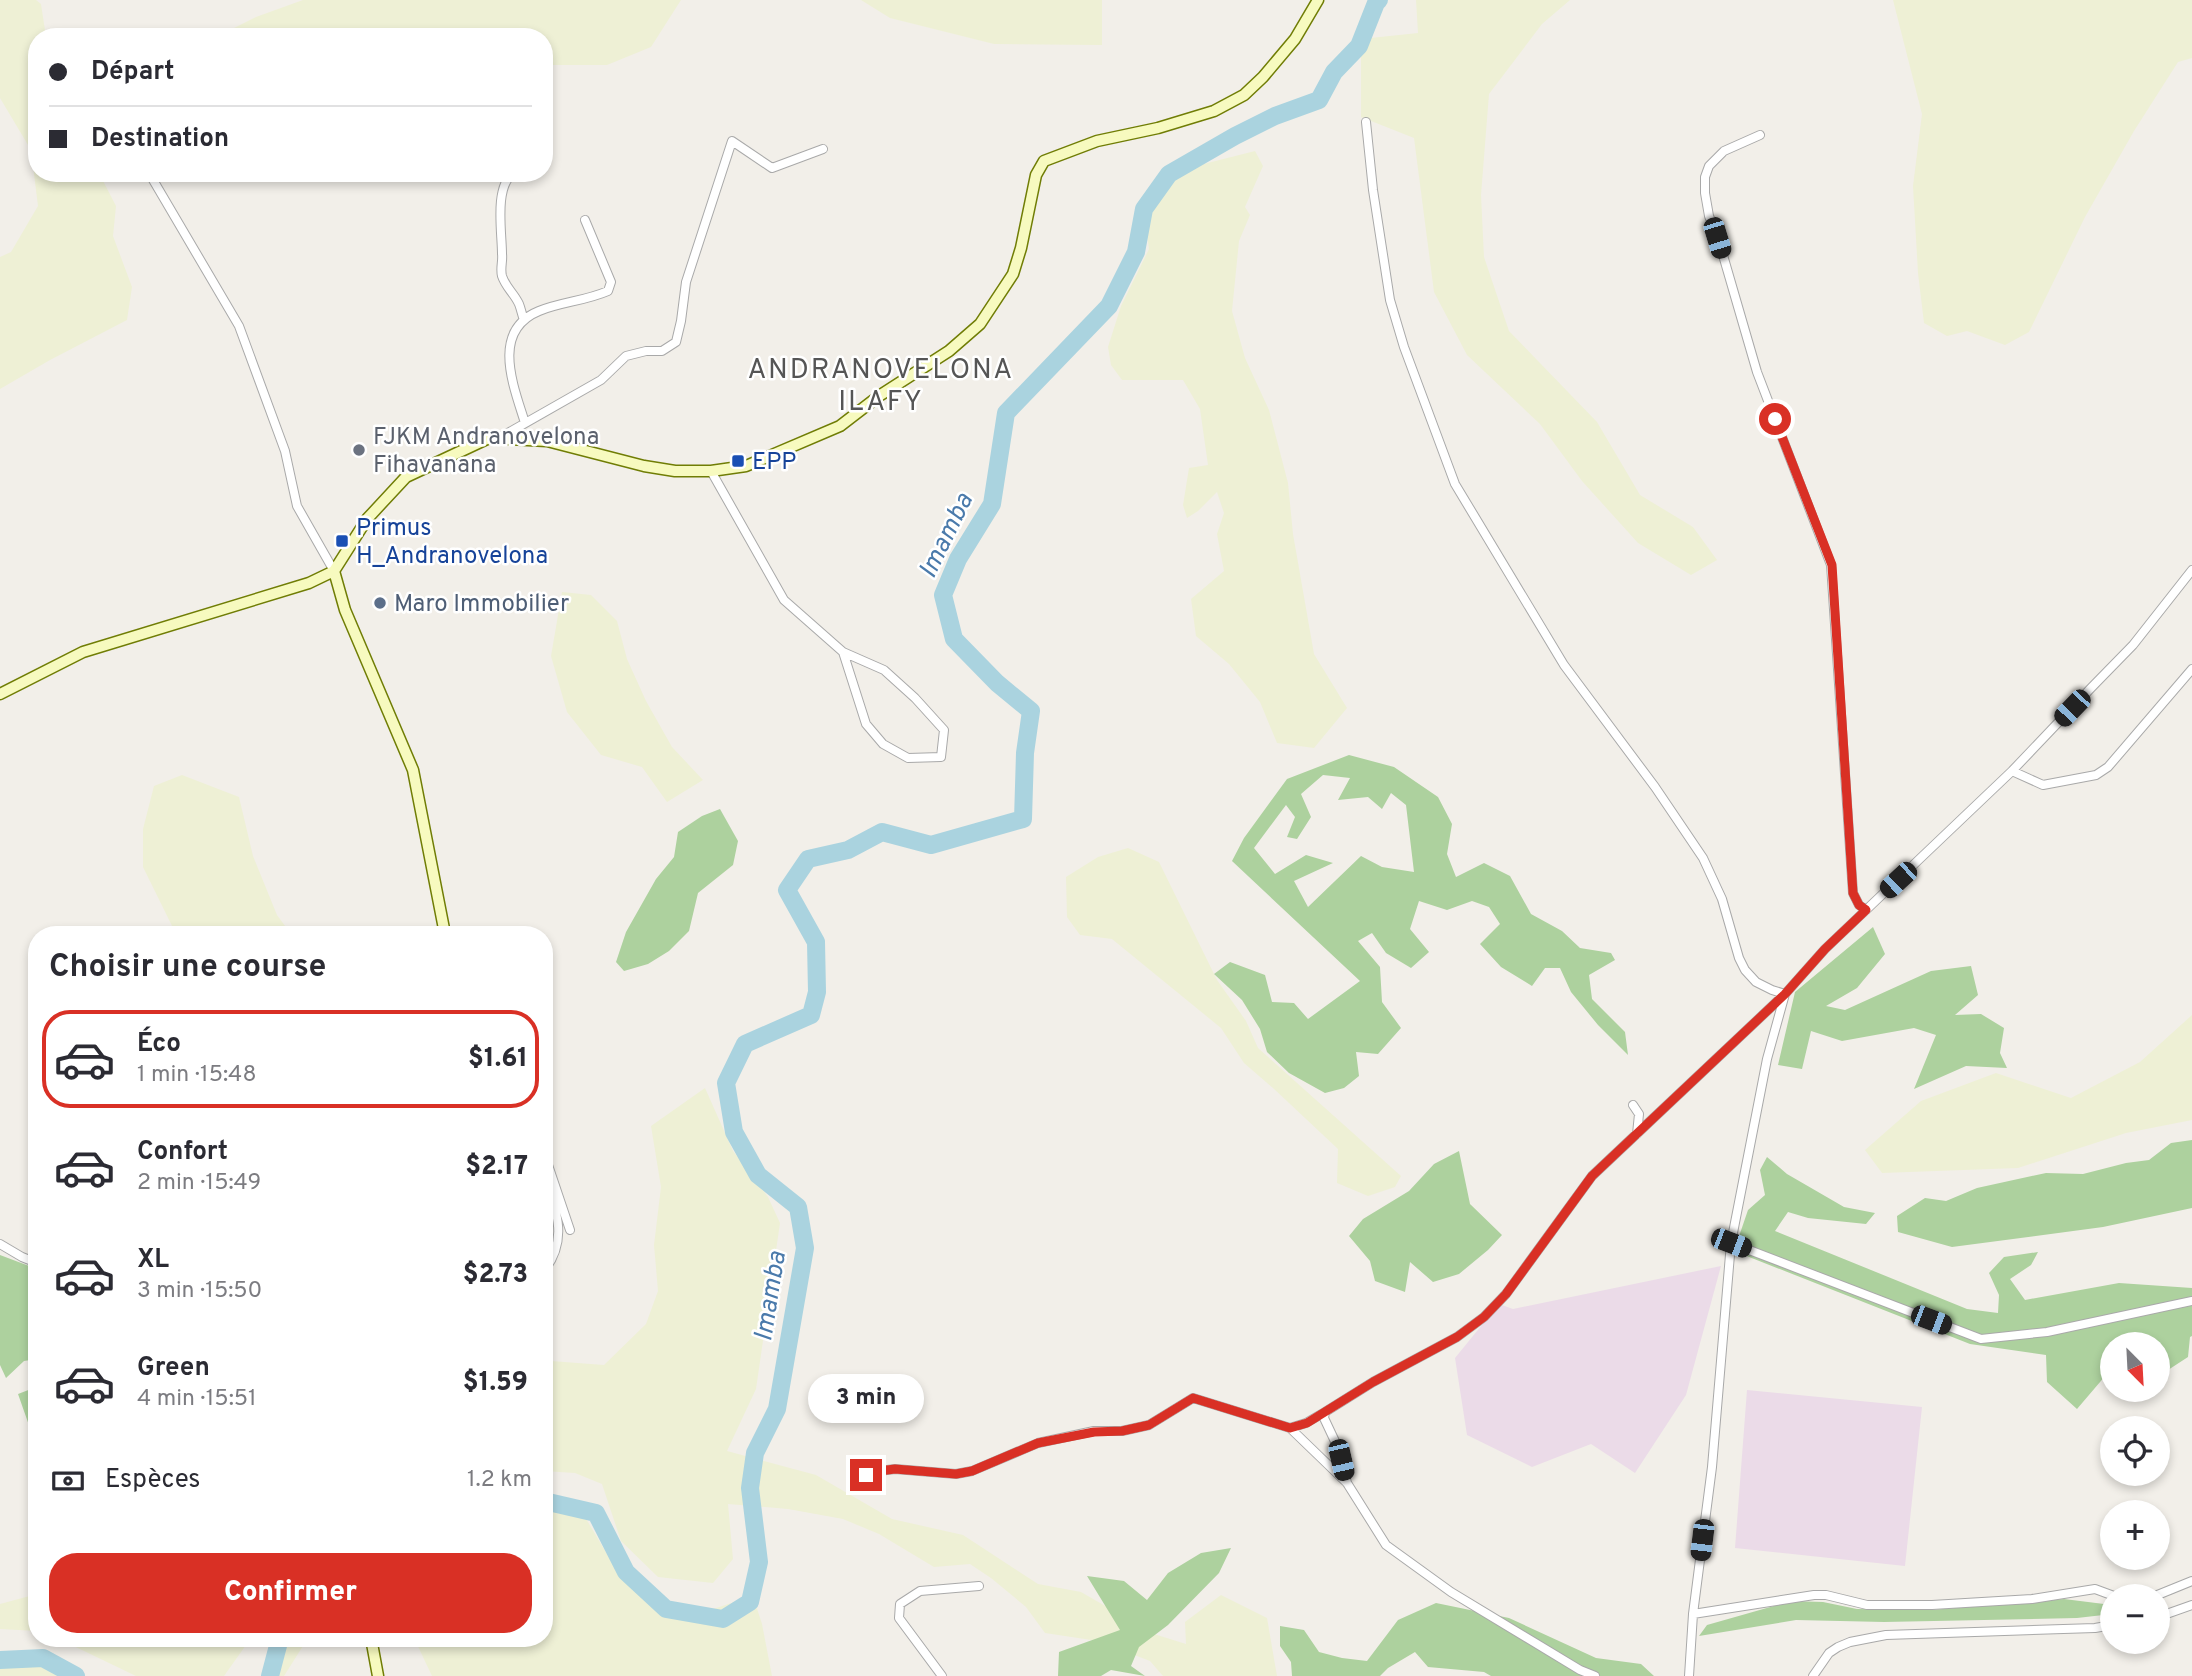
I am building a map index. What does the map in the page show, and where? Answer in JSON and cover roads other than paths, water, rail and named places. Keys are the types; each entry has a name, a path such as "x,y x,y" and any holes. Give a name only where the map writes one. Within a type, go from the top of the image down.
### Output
{"street":[{"path":"0,694 83,652 309,583 334,571 367,519 407,477 489,438 547,441 643,466 675,471 711,471 746,466 840,426 879,396 949,351 980,324 1013,274 1036,175 1044,161 1097,141 1158,128 1214,111 1244,95 1295,39 1318,0"},
{"path":"1366,122 1373,190 1390,300 1404,347 1455,484 1564,665 1655,787 1703,858 1722,899 1745,970 1756,982 1785,994"},
{"path":"1760,135 1724,151 1709,166 1704,177 1705,193 1709,216 1757,372 1832,565 1853,893 1859,905 1866,910"},
{"path":"499,438 601,380 626,356 646,351 662,351 676,342 685,282 732,142 772,168 823,149"},
{"path":"154,182 239,326 285,451 297,506 334,571 345,610 413,770 443,926"},
{"path":"506,182 501,206 501,271 506,287 519,304 524,320"},
{"path":"525,423 509,371 509,351 514,334 524,320 539,312 590,299 608,291 611,282 584,220"},
{"path":"711,471 784,600 843,652 884,670 915,698 944,730 941,757 908,758 883,744 866,724 843,652"},
{"path":"1290,1428 1307,1423 1373,1382 1457,1337 1484,1317 1506,1294 1592,1176 1785,994 1825,949 2012,771 2133,645 2192,570"},
{"path":"2012,771 2043,785 2096,775 2108,767 2192,669"},
{"path":"1689,1676 1693,1614 1712,1467 1731,1243 1767,1059 1785,994"},
{"path":"1633,1105 1639,1114 1637,1134"},
{"path":"553,1180 570,1230"},
{"path":"553,1202 559,1231 553,1259"},
{"path":"1731,1243 1981,1339 2047,1332 2192,1301"},
{"path":"0,1244 28,1259"},
{"path":"853,1479 887,1470 909,1469 956,1474 972,1471 1038,1443 1149,1425 1193,1398 1290,1428 1347,1483 1386,1545 1451,1592 1580,1670 1595,1676"},
{"path":"1325,1412 1324,1418 1340,1452 1347,1483"},
{"path":"2170,1590 2192,1581"},
{"path":"942,1676 899,1618 900,1604 920,1591 979,1586"},
{"path":"1693,1614 1814,1594 1867,1605 1932,1605 2032,1599 2095,1589 2100,1591"},
{"path":"2170,1613 2192,1605"},
{"path":"1813,1676 1829,1653 1838,1647 1886,1635 2100,1627"},
{"path":"373,1647 378,1676"}],"waterway":[{"name":"Imamba","path":"553,1503 596,1513 626,1572 666,1609 723,1619 750,1602 759,1562 750,1488 755,1453 777,1409 805,1248 798,1207 758,1175 734,1132 726,1083 745,1044 811,1015 817,992 816,942 787,890 808,859 848,850 882,832 931,845 1023,819 1025,753 1031,711 997,683 954,639 943,595 958,559 992,504 1006,413 1109,306 1136,252 1144,209 1169,174 1275,116 1319,100 1334,72 1359,46 1379,0"},
{"name":"Imamba","path":"270,1676 278,1647"},
{"name":"Imamba","path":"0,1660 43,1658 76,1676"}],"place":[{"name":"FJKM Andranovelona Fihavanana","path":"359,450"},
{"name":"EPP","path":"738,461"},
{"name":"Primus H_Andranovelona","path":"342,541"},
{"name":"Maro Immobilier","path":"380,603"}],"district":[{"name":"ANDRANOVELONA ILAFY","path":"881,384"}]}
